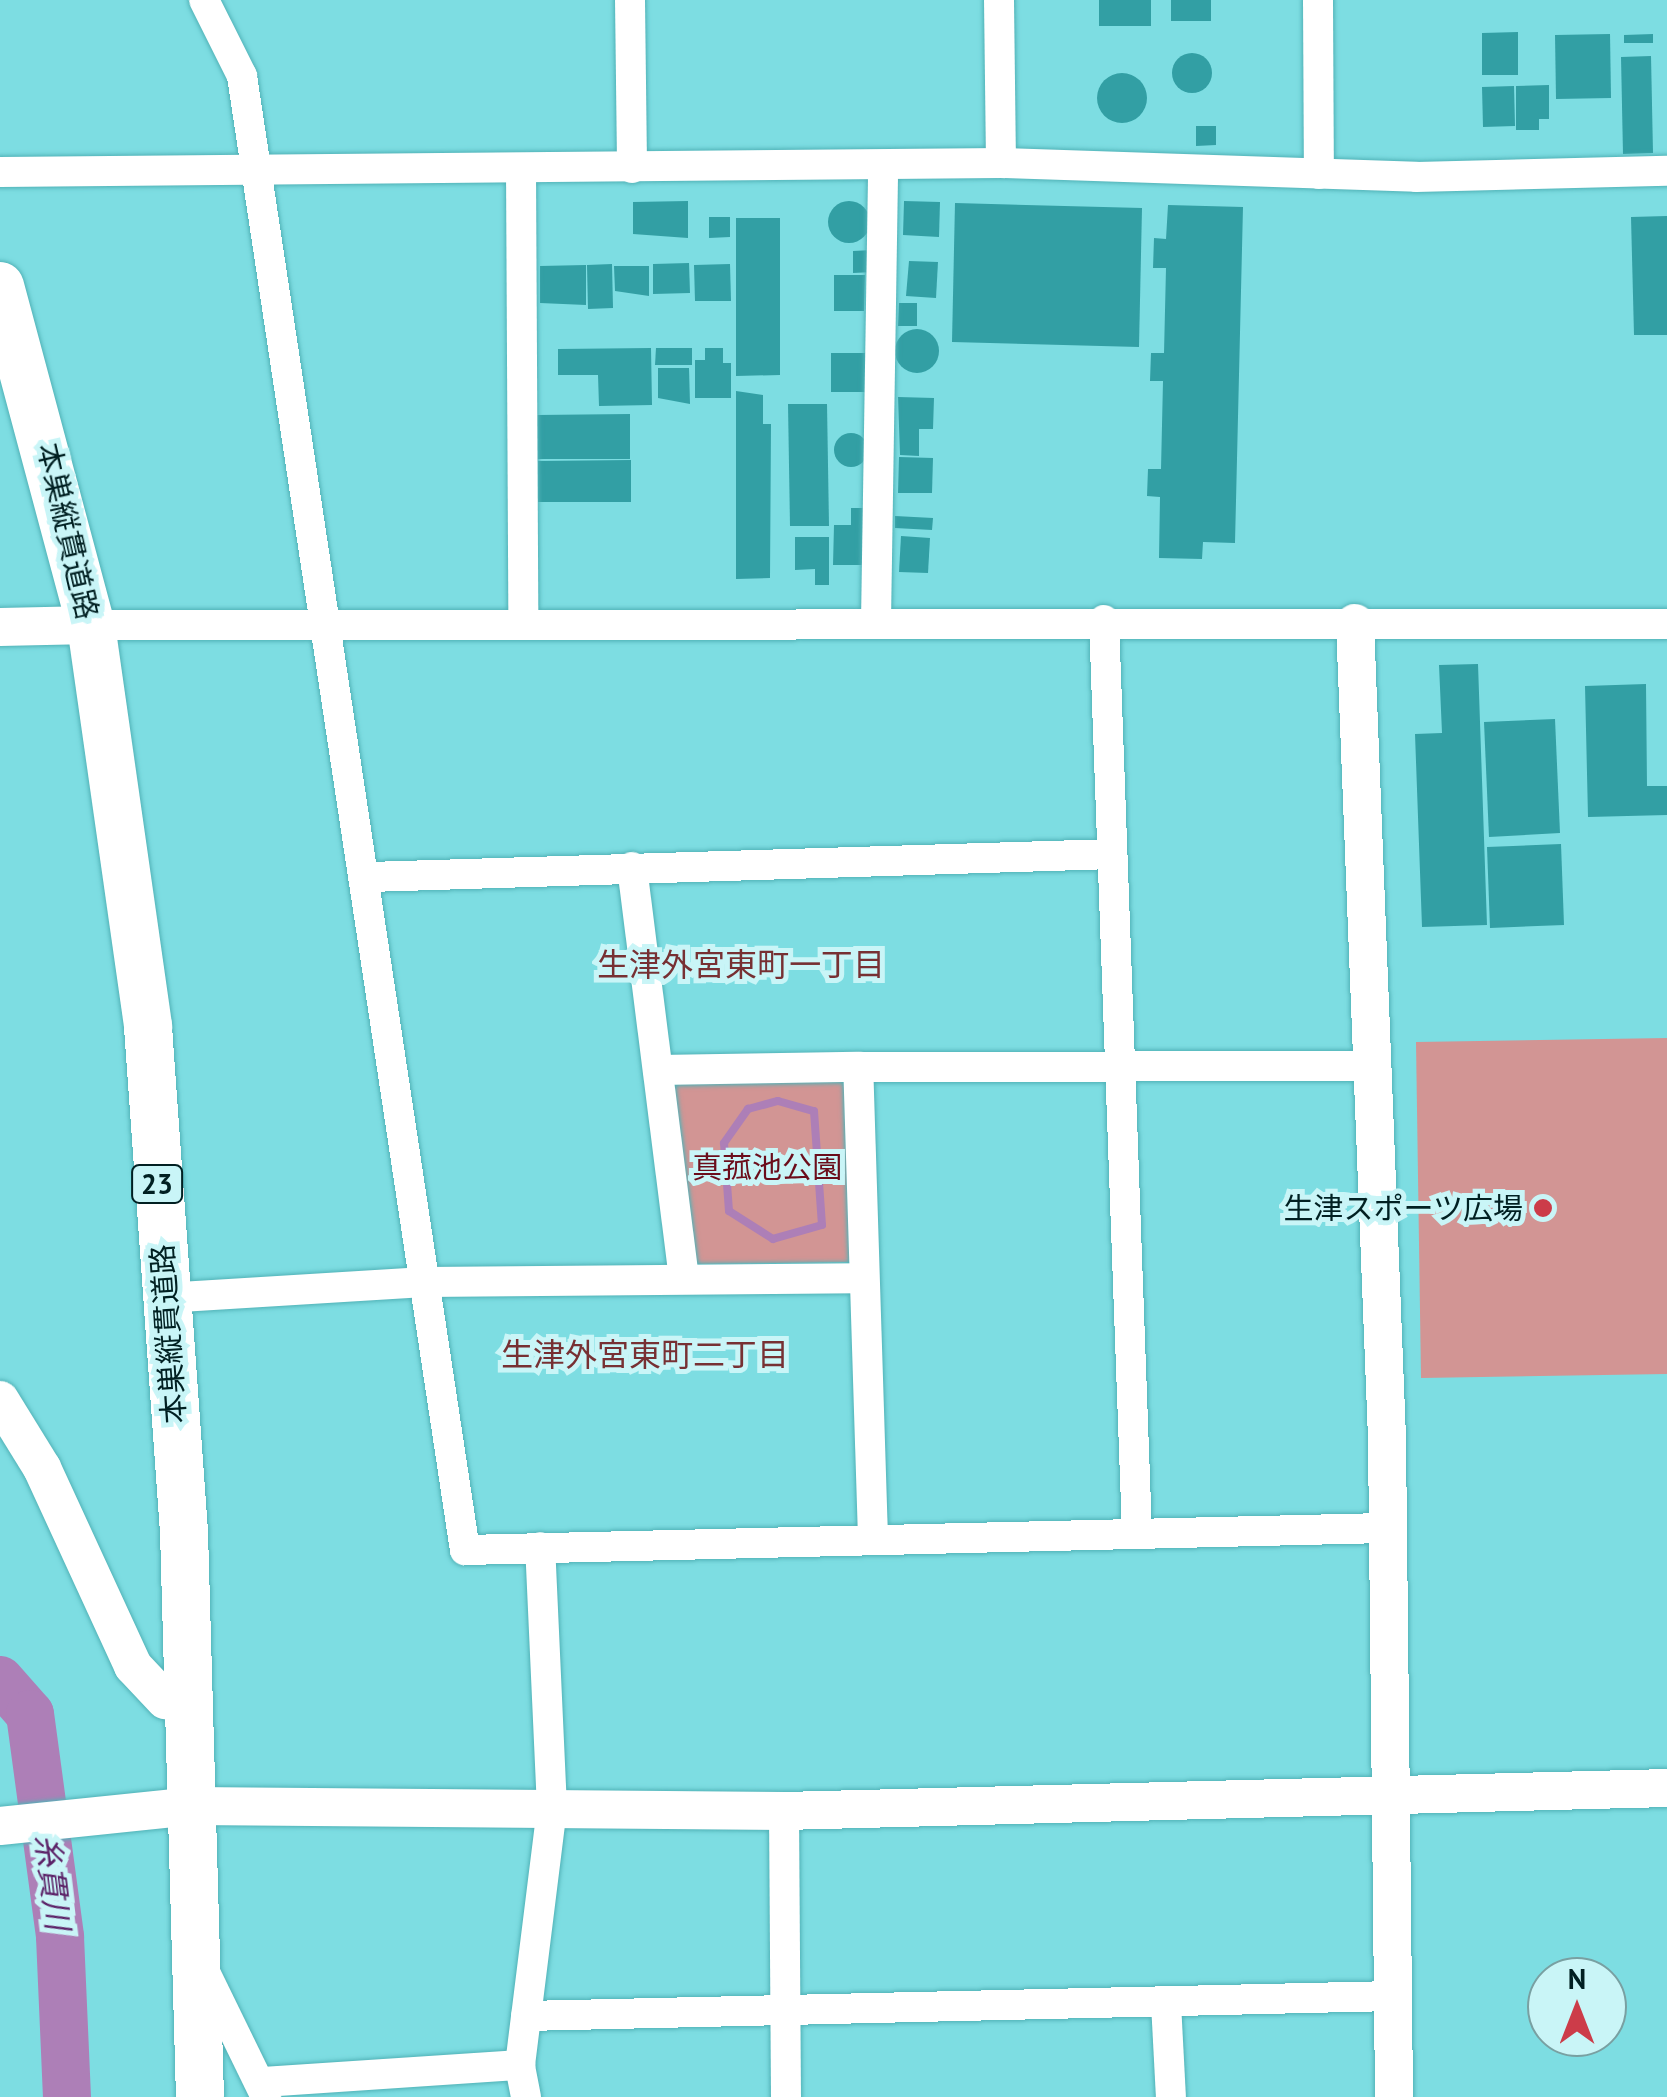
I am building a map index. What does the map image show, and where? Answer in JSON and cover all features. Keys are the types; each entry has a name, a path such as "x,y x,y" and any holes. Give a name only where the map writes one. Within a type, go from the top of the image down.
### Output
{"main road":[{"name":"本巣縦貫道路","path":"0,286 78,626 148,1027 164,1298 181,1807 179,2097"},
{"name":"本巣縦貫道路","path":"0,370 78,626 122,1030 165,1700 197,1958 200,2097"}],"street":[{"path":"204,0 242,76 369,877 465,1550 1388,1528"},
{"path":"630,0 632,168"},
{"path":"999,0 1001,163"},
{"path":"1318,0 1319,174"},
{"path":"0,172 1001,163 1319,174 1667,171"},
{"path":"876,622 883,165"},
{"path":"521,168 524,624"},
{"path":"1104,620 1137,1533"},
{"path":"0,627 1104,620 1667,624"},
{"path":"1355,622 1388,1528 1394,2097"},
{"path":"369,877 1112,854"},
{"path":"632,867 684,1278"},
{"path":"658,1070 1370,1066"},
{"path":"858,1067 859,1278 874,1538"},
{"path":"164,1298 425,1282 859,1278"},
{"path":"0,1400 50,1482 133,1666 165,1700"},
{"path":"526,2097 520,2064 552,1808 540,1547"},
{"path":"0,1826 181,1807 784,1811 1667,1788"},
{"path":"784,1811 786,2097"},
{"path":"197,1958 265,2089 520,2064"},
{"path":"526,2016 1392,1996"},
{"path":"1166,2003 1171,2097"}],"green space":[{"name":"生津スポーツ広場","path":"1667,1038 1667,1374 1421,1378 1416,1042"},
{"name":"真菰池公園","path":"848,1071 857,1262 692,1264 673,1073"}],"building":[{"path":"1099,0 1151,0 1151,26 1099,26"},
{"path":"1171,0 1211,0 1211,21 1171,21"},
{"path":"1518,32 1518,75 1482,75 1482,33"},
{"path":"1610,34 1611,98 1556,99 1555,35"},
{"path":"1653,34 1653,43 1624,43 1624,35"},
{"path":"1192,53 1206,59 1212,73 1206,87 1192,93 1178,87 1172,73 1178,59"},
{"path":"1651,56 1653,153 1623,154 1621,57"},
{"path":"1122,73 1140,80 1147,98 1140,116 1122,123 1104,116 1097,98 1104,80"},
{"path":"1549,85 1549,119 1539,119 1539,130 1516,130 1516,86"},
{"path":"1514,86 1515,126 1483,127 1482,87"},
{"path":"1196,126 1216,126 1216,145 1196,146"},
{"path":"688,201 688,238 633,234 633,202"},
{"path":"849,201 864,207 870,222 864,237 849,243 834,237 828,222 834,207"},
{"path":"904,201 940,202 939,237 903,235"},
{"path":"955,203 1142,208 1139,347 952,342"},
{"path":"1168,205 1243,207 1235,543 1203,542 1202,559 1159,558 1160,497 1147,496 1148,469 1161,469 1163,381 1150,381 1151,353 1164,353 1166,268 1153,268 1154,238 1166,239"},
{"path":"1667,216 1667,335 1634,335 1631,217"},
{"path":"709,217 730,217 730,237 709,238"},
{"path":"736,218 780,218 780,375 736,376"},
{"path":"873,250 873,272 853,273 853,251"},
{"path":"909,261 938,262 936,298 906,296"},
{"path":"689,263 690,293 653,294 653,264"},
{"path":"612,264 613,308 588,309 587,265"},
{"path":"730,264 731,301 695,301 694,265"},
{"path":"586,265 586,305 540,303 540,266"},
{"path":"614,266 649,266 649,296 615,291"},
{"path":"834,275 865,275 864,311 834,311"},
{"path":"899,303 917,303 917,326 898,326"},
{"path":"917,329 933,335 939,351 933,367 917,373 901,367 895,351 901,335"},
{"path":"651,348 652,405 599,406 598,375 558,375 558,349"},
{"path":"656,348 692,348 692,365 655,365"},
{"path":"705,348 723,348 723,363 731,363 731,398 695,398 695,360 705,360"},
{"path":"831,353 871,353 871,392 831,392"},
{"path":"658,368 689,368 690,404 658,398"},
{"path":"736,391 763,395 763,424 771,424 770,578 736,579"},
{"path":"898,397 934,398 933,429 919,429 919,456 900,455"},
{"path":"788,404 827,404 829,526 790,526"},
{"path":"630,414 630,459 537,459 537,415"},
{"path":"851,433 863,438 868,450 863,462 851,467 839,462 834,450 839,438"},
{"path":"899,457 933,458 932,493 898,493"},
{"path":"631,460 631,502 538,502 538,461"},
{"path":"851,508 869,508 863,565 833,565 834,525 851,525"},
{"path":"895,516 933,518 932,530 895,528"},
{"path":"901,536 930,538 928,573 899,572"},
{"path":"795,537 829,537 829,585 815,585 815,569 795,570"},
{"path":"1478,664 1487,925 1422,927 1415,734 1442,733 1439,665"},
{"path":"1646,684 1647,786 1667,786 1667,815 1588,817 1585,686"},
{"path":"1555,719 1560,833 1489,837 1484,722"},
{"path":"1561,844 1564,925 1490,928 1487,847"}],"waterway":[{"path":"778,1101 814,1111 822,1225 773,1239 729,1211 724,1143 748,1109 778,1101"},
{"name":"糸貫川","path":"0,1680 30,1714 60,1937 67,2097"}],"place":[{"name":"生津スポーツ広場","path":"1543,1208"}],"district":[{"name":"生津外宮東町一丁目","path":"741,964"},
{"name":"生津外宮東町二丁目","path":"645,1354"}]}
